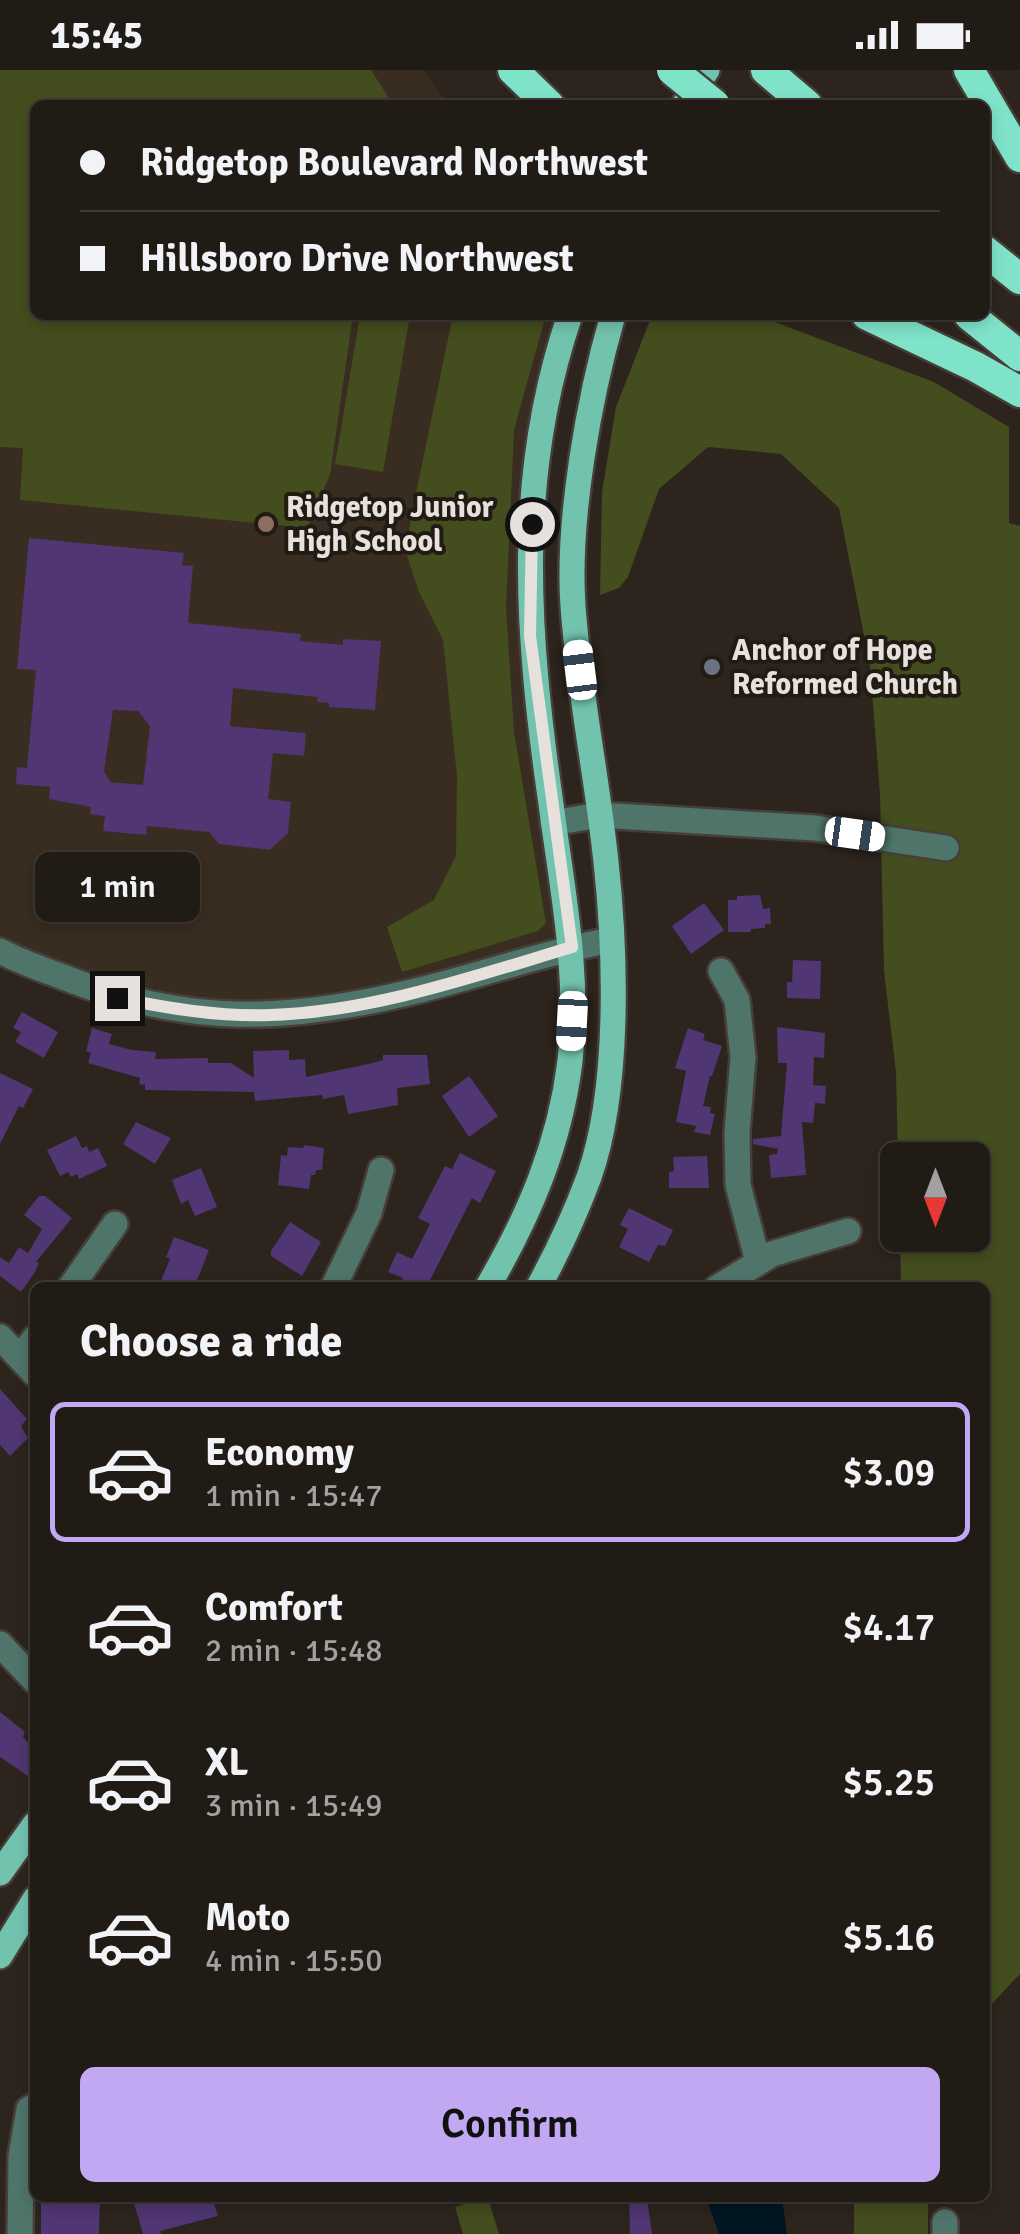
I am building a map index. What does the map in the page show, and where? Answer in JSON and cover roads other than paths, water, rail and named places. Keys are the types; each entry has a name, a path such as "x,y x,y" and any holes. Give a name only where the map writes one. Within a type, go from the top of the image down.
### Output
{"highway":[{"path":"513,70 543,100"},
{"path":"672,70 710,100"},
{"path":"969,70 987,100"},
{"path":"773,75 801,100"},
{"path":"990,106 1020,157"},
{"path":"990,255 1020,279"},
{"path":"877,320 1020,392"},
{"path":"975,320 1020,356"}],"main road":[{"path":"687,100 707,70"},
{"path":"490,1282 526,1218 544,1174 559,1123 570,1058 572,947 530,636 530,554 540,434 569,320"},
{"path":"541,1282 589,1177 598,1142 611,1038 606,860 573,604 574,536 599,372 612,320"},
{"path":"0,1873 30,1831"},
{"path":"0,1956 30,1907"}],"street":[{"path":"553,823 599,815 814,828 946,848"},
{"path":"3,961 117,998 202,1014 272,1015 349,1006 611,940"},
{"path":"721,971 738,1000 743,1056 736,1133 738,1184 758,1262"},
{"path":"335,1282 369,1214 381,1170"},
{"path":"74,1282 115,1224"},
{"path":"726,1282 772,1254 848,1231"},
{"path":"0,1336 30,1357"},
{"path":"0,1644 30,1676"},
{"path":"20,2234 21,2156 30,2108"}],"water":[{"path":"707,2202 783,2202 787,2234 719,2234"}],"place":[{"name":"Ridgetop Junior High School","path":"266,524"},
{"name":"Anchor of Hope Reformed Church","path":"712,667"}]}
